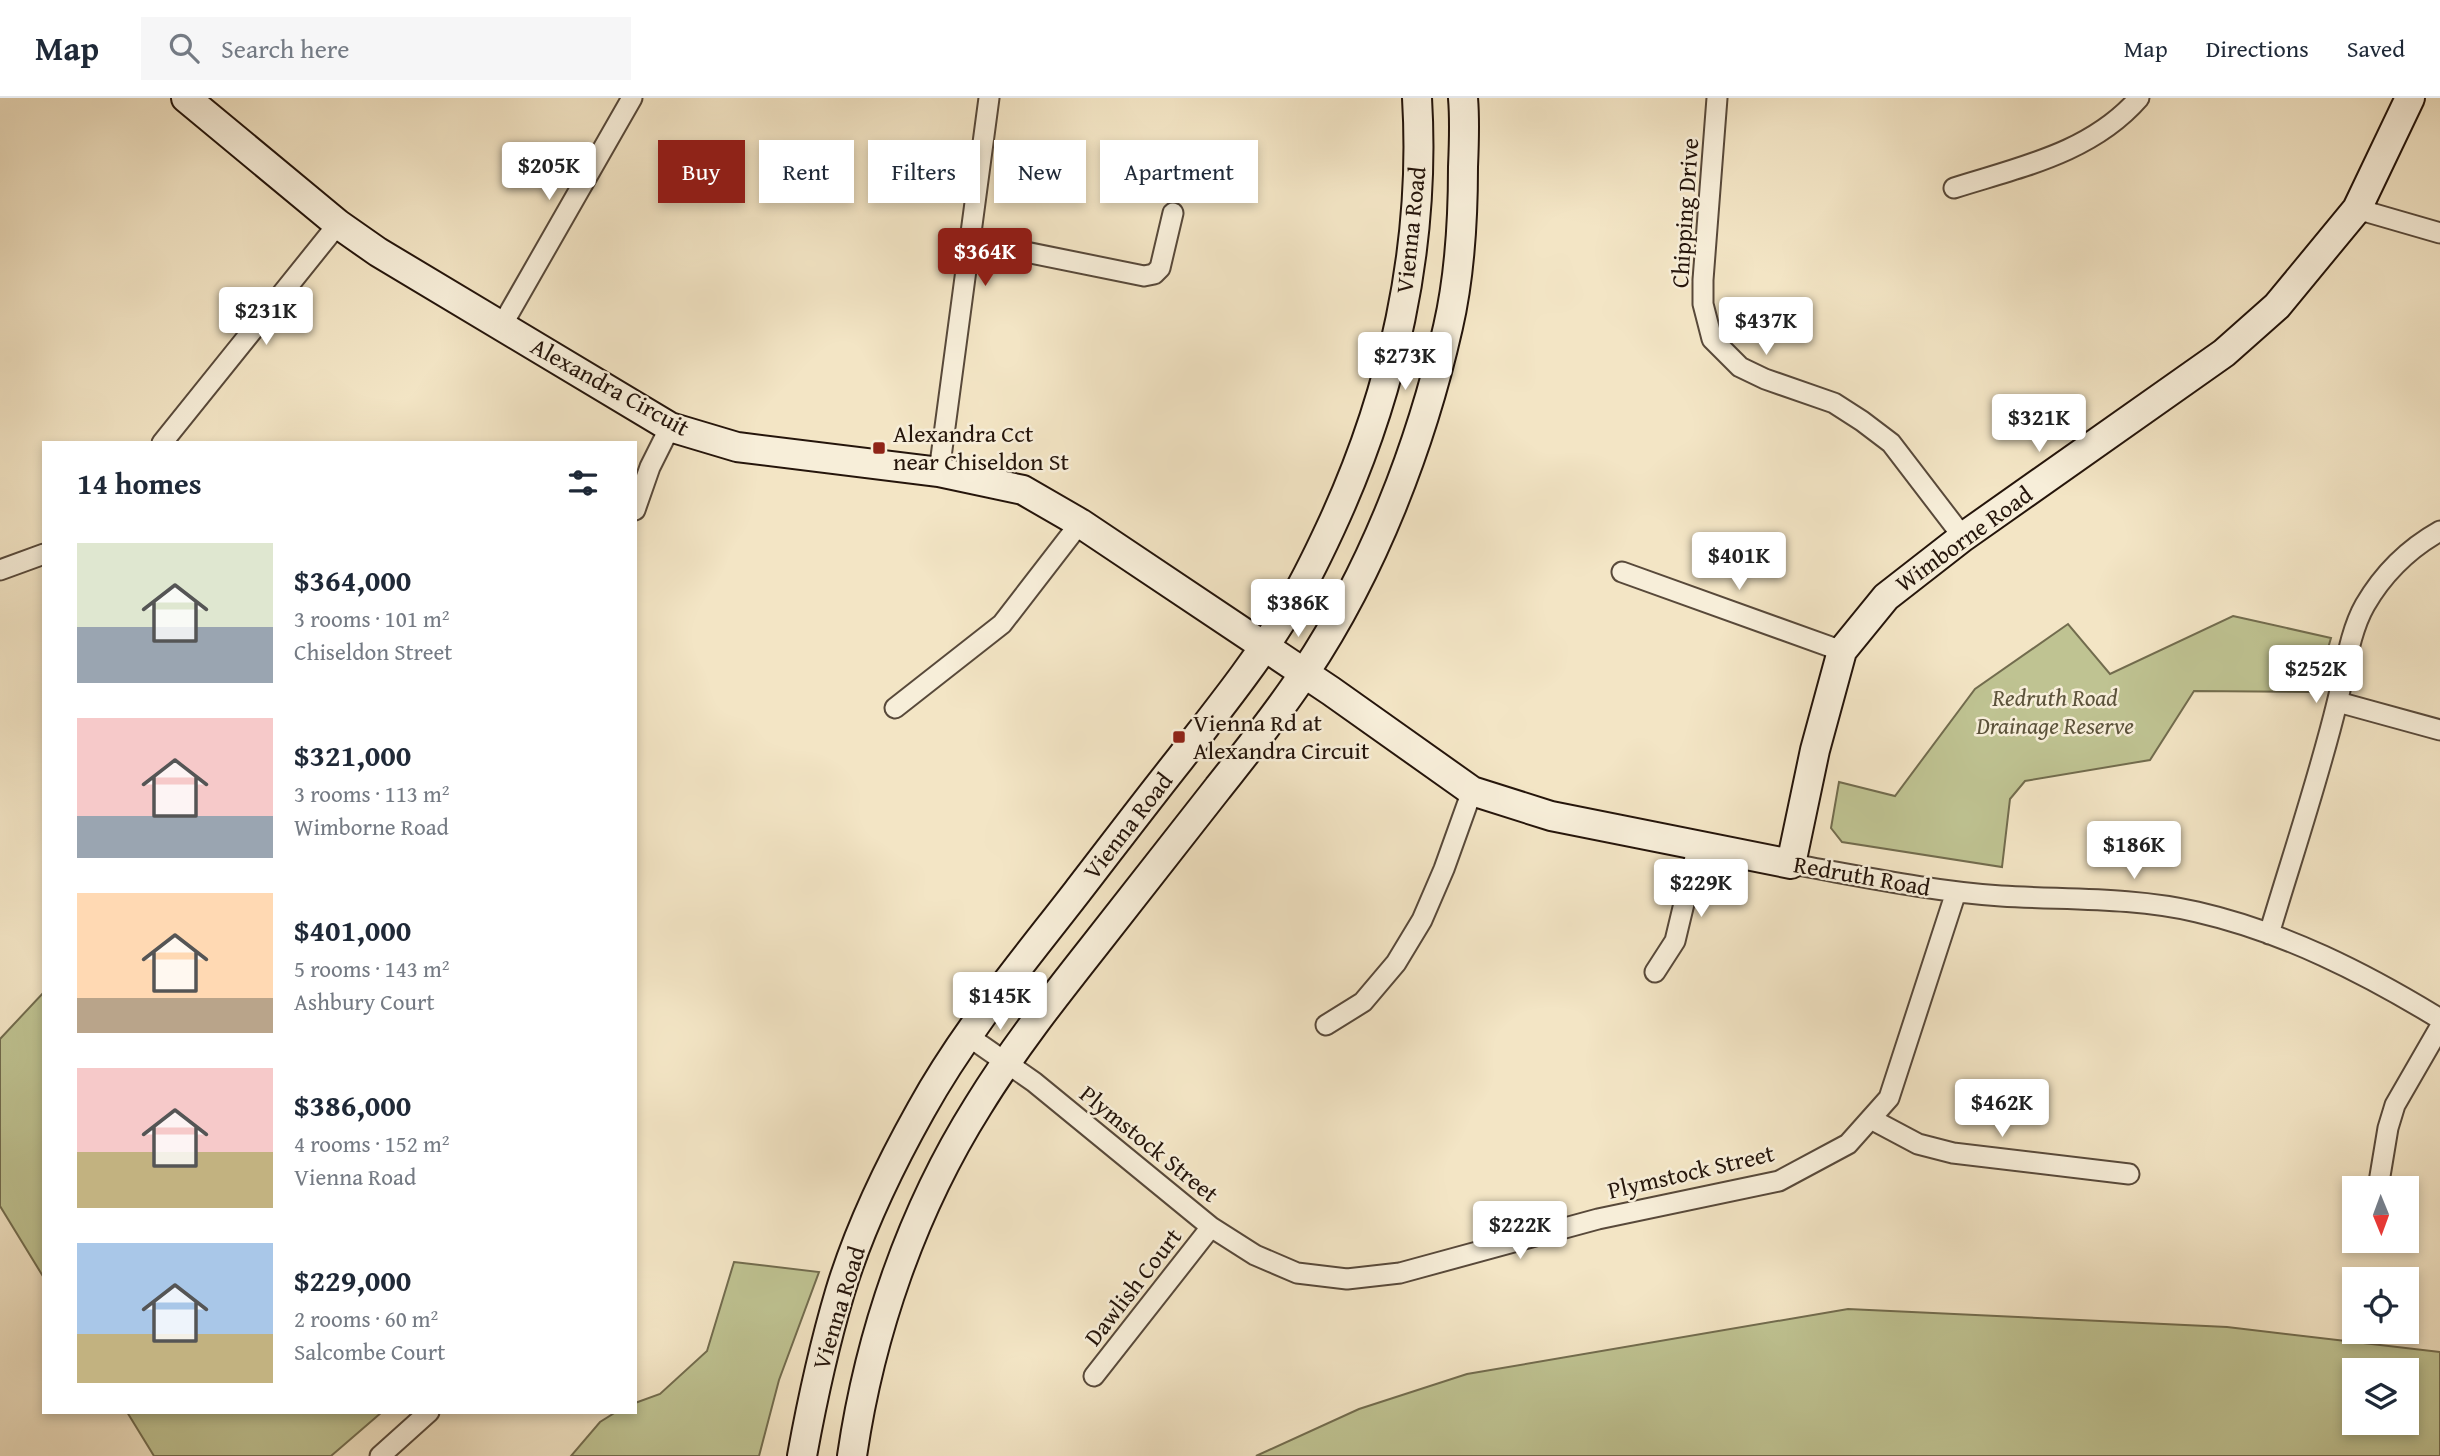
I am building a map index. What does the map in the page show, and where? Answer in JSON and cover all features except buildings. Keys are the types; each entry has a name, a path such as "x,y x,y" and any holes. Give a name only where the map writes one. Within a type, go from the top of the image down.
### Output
{"main road":[{"name":"Alexandra Circuit","path":"186,98 338,224 501,327 670,427 737,447 939,472 1023,490 1080,523 1304,673"},
{"name":"Vienna Road","path":"802,1456 841,1289 886,1179 922,1108 987,1008 1203,730 1264,647 1311,569 1363,453 1383,392 1401,322 1412,253 1417,197 1417,98"},
{"name":"Vienna Road","path":"852,1456 858,1411 871,1353 911,1239 942,1170 976,1109 1006,1063 1304,673 1337,620 1372,552 1418,431 1448,325 1460,254 1463,98"},
{"name":"Wimborne Road","path":"1791,864 1815,750 1842,651 1886,597 1962,537 2224,353 2277,306 2357,209 2410,98"},
{"name":"Redruth Road","path":"1304,673 1472,791 1551,816 1791,864"}],"street":[{"path":"501,327 632,98"},
{"path":"939,472 989,98"},
{"name":"Chipping Drive","path":"1717,98 1703,280 1703,304 1712,339 1740,367 1765,379 1834,403 1891,443 1962,537"},
{"path":"1954,188 2064,153 2099,135 2139,98"},
{"path":"2357,209 2440,233"},
{"path":"971,241 1144,276 1154,274 1160,268 1173,213"},
{"path":"172,439 338,224"},
{"path":"637,504 650,467 670,427"},
{"path":"895,708 1002,625 1080,523"},
{"path":"2269,934 2364,607 2388,572 2419,543 2440,531"},
{"path":"0,570 42,555"},
{"path":"1622,572 1842,651"},
{"path":"2338,702 2440,730"},
{"path":"1326,1025 1363,1002 1395,963 1422,920 1472,791"},
{"path":"1655,972 1675,941 1698,845"},
{"name":"Redruth Road","path":"1791,864 1956,892 2140,901 2199,912 2269,934 2324,956 2388,987 2440,1019"},
{"name":"Plymstock Street","path":"968,1036 1034,1082 1211,1227 1255,1255 1297,1273 1348,1279 1400,1273 1598,1219 1779,1181 1848,1144 1889,1098 1956,892"},
{"path":"2380,1176 2395,1105 2440,1027"},
{"path":"1871,1119 1918,1144 1953,1153 2129,1174"},
{"name":"Dawlish Court","path":"1094,1377 1211,1227"},
{"path":"380,1456 427,1414"}],"green space":[{"name":"Redruth Road Drainage Reserve","path":"2233,616 2331,638 2315,692 2194,691 2150,760 2025,781 2010,799 2002,867 1842,842 1831,828 1839,782 1895,796 1975,689 2068,624 2110,674"},
{"path":"42,994 42,1275 0,1206 0,1039"},
{"path":"734,1262 819,1272 779,1380 759,1456 571,1456 600,1422 613,1414 637,1414 637,1402 660,1394 707,1351"},
{"path":"1848,1309 2227,1327 2342,1340 2342,1344 2372,1344 2440,1352 2440,1456 1256,1456 1359,1409 1467,1374"},
{"path":"128,1414 380,1414 331,1456 154,1456"}],"place":[{"name":"Alexandra Cct near Chiseldon St","path":"879,448"},
{"name":"Vienna Rd at Alexandra Circuit","path":"1179,737"}]}
